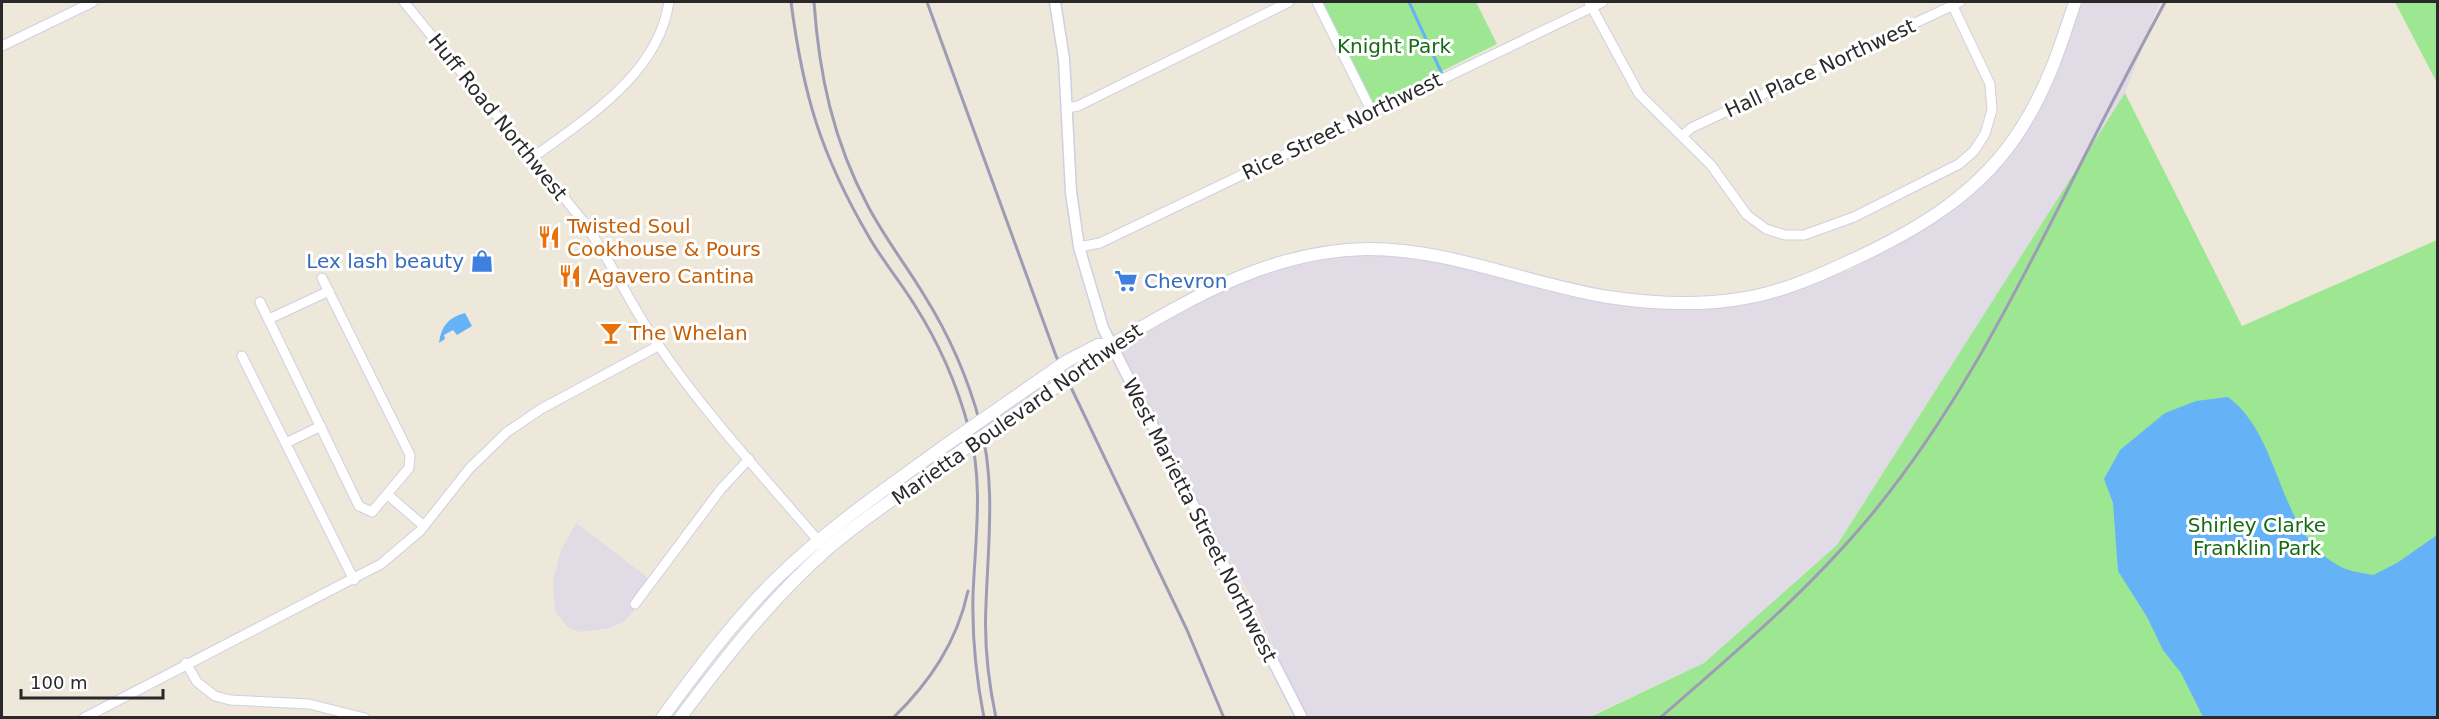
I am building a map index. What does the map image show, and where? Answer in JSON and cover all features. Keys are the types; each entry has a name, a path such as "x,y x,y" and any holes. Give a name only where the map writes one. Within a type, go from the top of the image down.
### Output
{"main road":[{"name":"Marietta Boulevard Northwest","path":"680,717 765,611 823,546 1103,357 1111,345 1215,286 1269,265 1313,254 1368,249 1423,253 1603,296 1660,304 1734,300 1806,282 1922,226 1959,198 1992,166 2021,129 2044,88 2075,2"},
{"path":"662,717 713,650 779,576 823,546 943,447 1067,361 1098,345 1111,345"}],"street":[{"path":"2,46 93,2"},
{"name":"Huff Road Northwest","path":"404,2 593,236 635,311 687,385 823,546"},
{"path":"531,159 633,77 654,48 669,2"},
{"name":"West Marietta Street Northwest","path":"1055,2 1064,60 1071,192 1079,248 1088,282 1111,345 1302,717"},
{"path":"1066,108 1078,106 1289,2"},
{"path":"1317,2 1372,112"},
{"name":"Rice Street Northwest","path":"1079,248 1100,243 1590,4 1604,2"},
{"path":"1590,4 1639,94 1711,165 1747,215 1766,229 1785,235 1804,235 1854,217 1959,164 1974,151 1985,134 1992,110 1990,84 1955,3"},
{"name":"Hall Place Northwest","path":"1682,136 1691,128 1955,3"},
{"path":"260,302 359,506 372,512 409,468 410,455 322,278"},
{"path":"269,319 328,291"},
{"path":"84,717 186,663 354,580 401,548 424,526 469,469 507,432 541,409 658,346"},
{"path":"242,356 354,580"},
{"path":"286,443 321,426"},
{"path":"635,604 721,489 749,459"},
{"path":"388,495 424,526"},
{"path":"186,663 197,682 206,690 223,698 309,704 365,717"}],"shaded area":[{"path":"2071,2 2160,2 2125,93 1837,545 1704,663 1588,717 1309,717 1286,675 1252,598 1105,347 1280,257 1403,253 1695,306 1850,270 1946,209 2039,111"},
{"path":"576,523 656,584 625,621 610,628 580,632 567,627 555,610 553,580 561,550"}],"green space":[{"name":"Knight Park","path":"1322,2 1476,2 1497,44 1373,105"},
{"path":"2395,2 2437,2 2437,83"},
{"name":"Shirley Clarke Franklin Park","path":"2125,93 2242,326 2437,240 2437,717 1588,718 1704,663 1837,545"}],"water":[{"path":"465,313 472,326 457,335 453,330 444,335 445,339 439,343 447,323 454,317"},
{"path":"2228,397 2247,415 2261,438 2293,513 2306,536 2323,555 2346,569 2373,575 2397,563 2437,535 2437,717 2203,717 2181,673 2163,650 2147,617 2118,571 2113,503 2104,479 2120,450 2165,413 2196,401"}],"waterway":[{"path":"1409,2 1443,76"}],"railway":[{"path":"791,2 808,96 826,151 869,237 909,295 939,349 953,380 969,429 974,450 977,491 973,596 974,642 984,718"},
{"path":"814,2 824,81 846,157 874,217 924,295 950,341 964,373 980,423 988,468 989,491 986,647 996,718"},
{"path":"927,2 1056,356 1187,630 1224,718"},
{"path":"1660,718 1767,623 1819,573 1867,520 1925,443 2000,320 2165,2"},
{"path":"893,718 919,690 940,660 957,627 968,591"}],"place":[{"name":"Twisted Soul Cookhouse & Pours","path":"549,237"},
{"name":"Lex lash beauty","path":"482,261"},
{"name":"Agavero Cantina","path":"570,276"},
{"name":"Chevron","path":"1126,281"},
{"name":"The Whelan","path":"611,333"}]}
